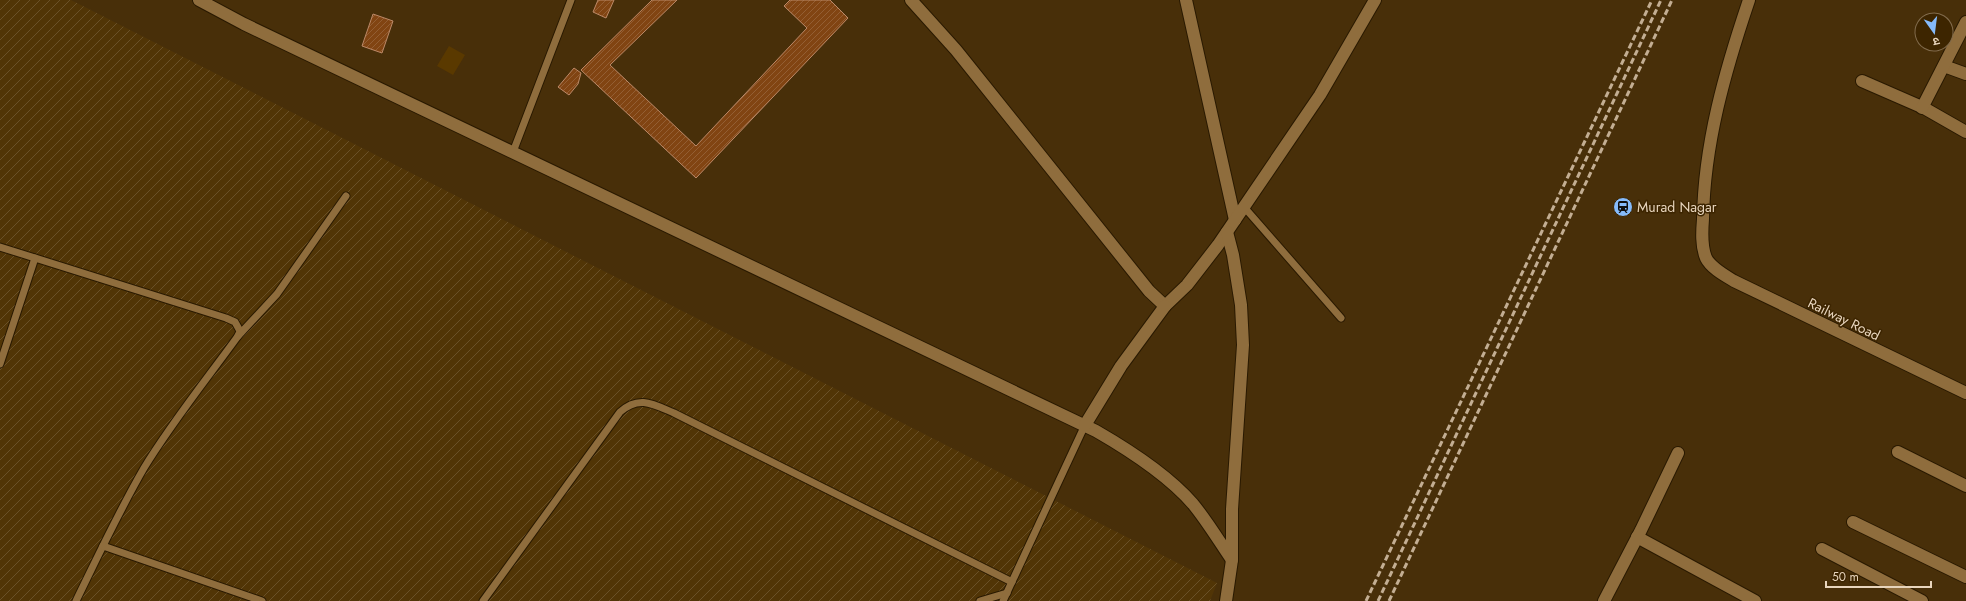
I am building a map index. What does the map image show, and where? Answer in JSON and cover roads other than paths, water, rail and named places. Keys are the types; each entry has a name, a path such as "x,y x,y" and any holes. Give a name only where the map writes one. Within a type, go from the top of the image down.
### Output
{"street":[{"path":"199,0 244,24 1085,425 1108,438 1162,475 1180,491 1194,505 1232,560"},
{"path":"911,0 956,50 1149,291 1165,306"},
{"path":"1186,0 1235,220"},
{"path":"1085,425 1121,366 1165,306 1176,298 1187,286 1227,232 1320,95 1375,0"},
{"name":"Railway Road","path":"1749,0 1732,50 1714,125 1707,169 1702,238 1707,259 1712,265 1734,282 1966,393"},
{"path":"1922,108 1966,22"},
{"path":"1944,66 1966,74"},
{"path":"1862,81 1922,108 1966,132"},
{"path":"1226,601 1232,560 1232,510 1243,345 1237,280 1227,232"},
{"path":"1898,452 1966,486"},
{"path":"1604,601 1678,454"},
{"path":"1853,522 1966,577"},
{"path":"1637,537 1755,601"},
{"path":"1822,549 1922,601"}],"lane":[{"path":"513,152 571,0"},
{"path":"76,601 131,492 156,449 238,336 277,294 346,196"},
{"path":"1244,207 1340,318"},
{"path":"0,247 226,318 235,322 239,326 240,331 238,336"},
{"path":"0,364 35,258"},
{"path":"483,601 620,412 629,404 635,402 656,405 674,413 1012,582"},
{"path":"1003,601 1085,425"},
{"path":"103,546 262,601"},
{"path":"980,601 1007,593"}],"railway":[{"path":"1366,601 1652,0"},
{"path":"1378,601 1661,0"},
{"path":"1389,601 1672,0"}],"place":[{"name":"Murad Nagar","path":"1623,207"}]}
